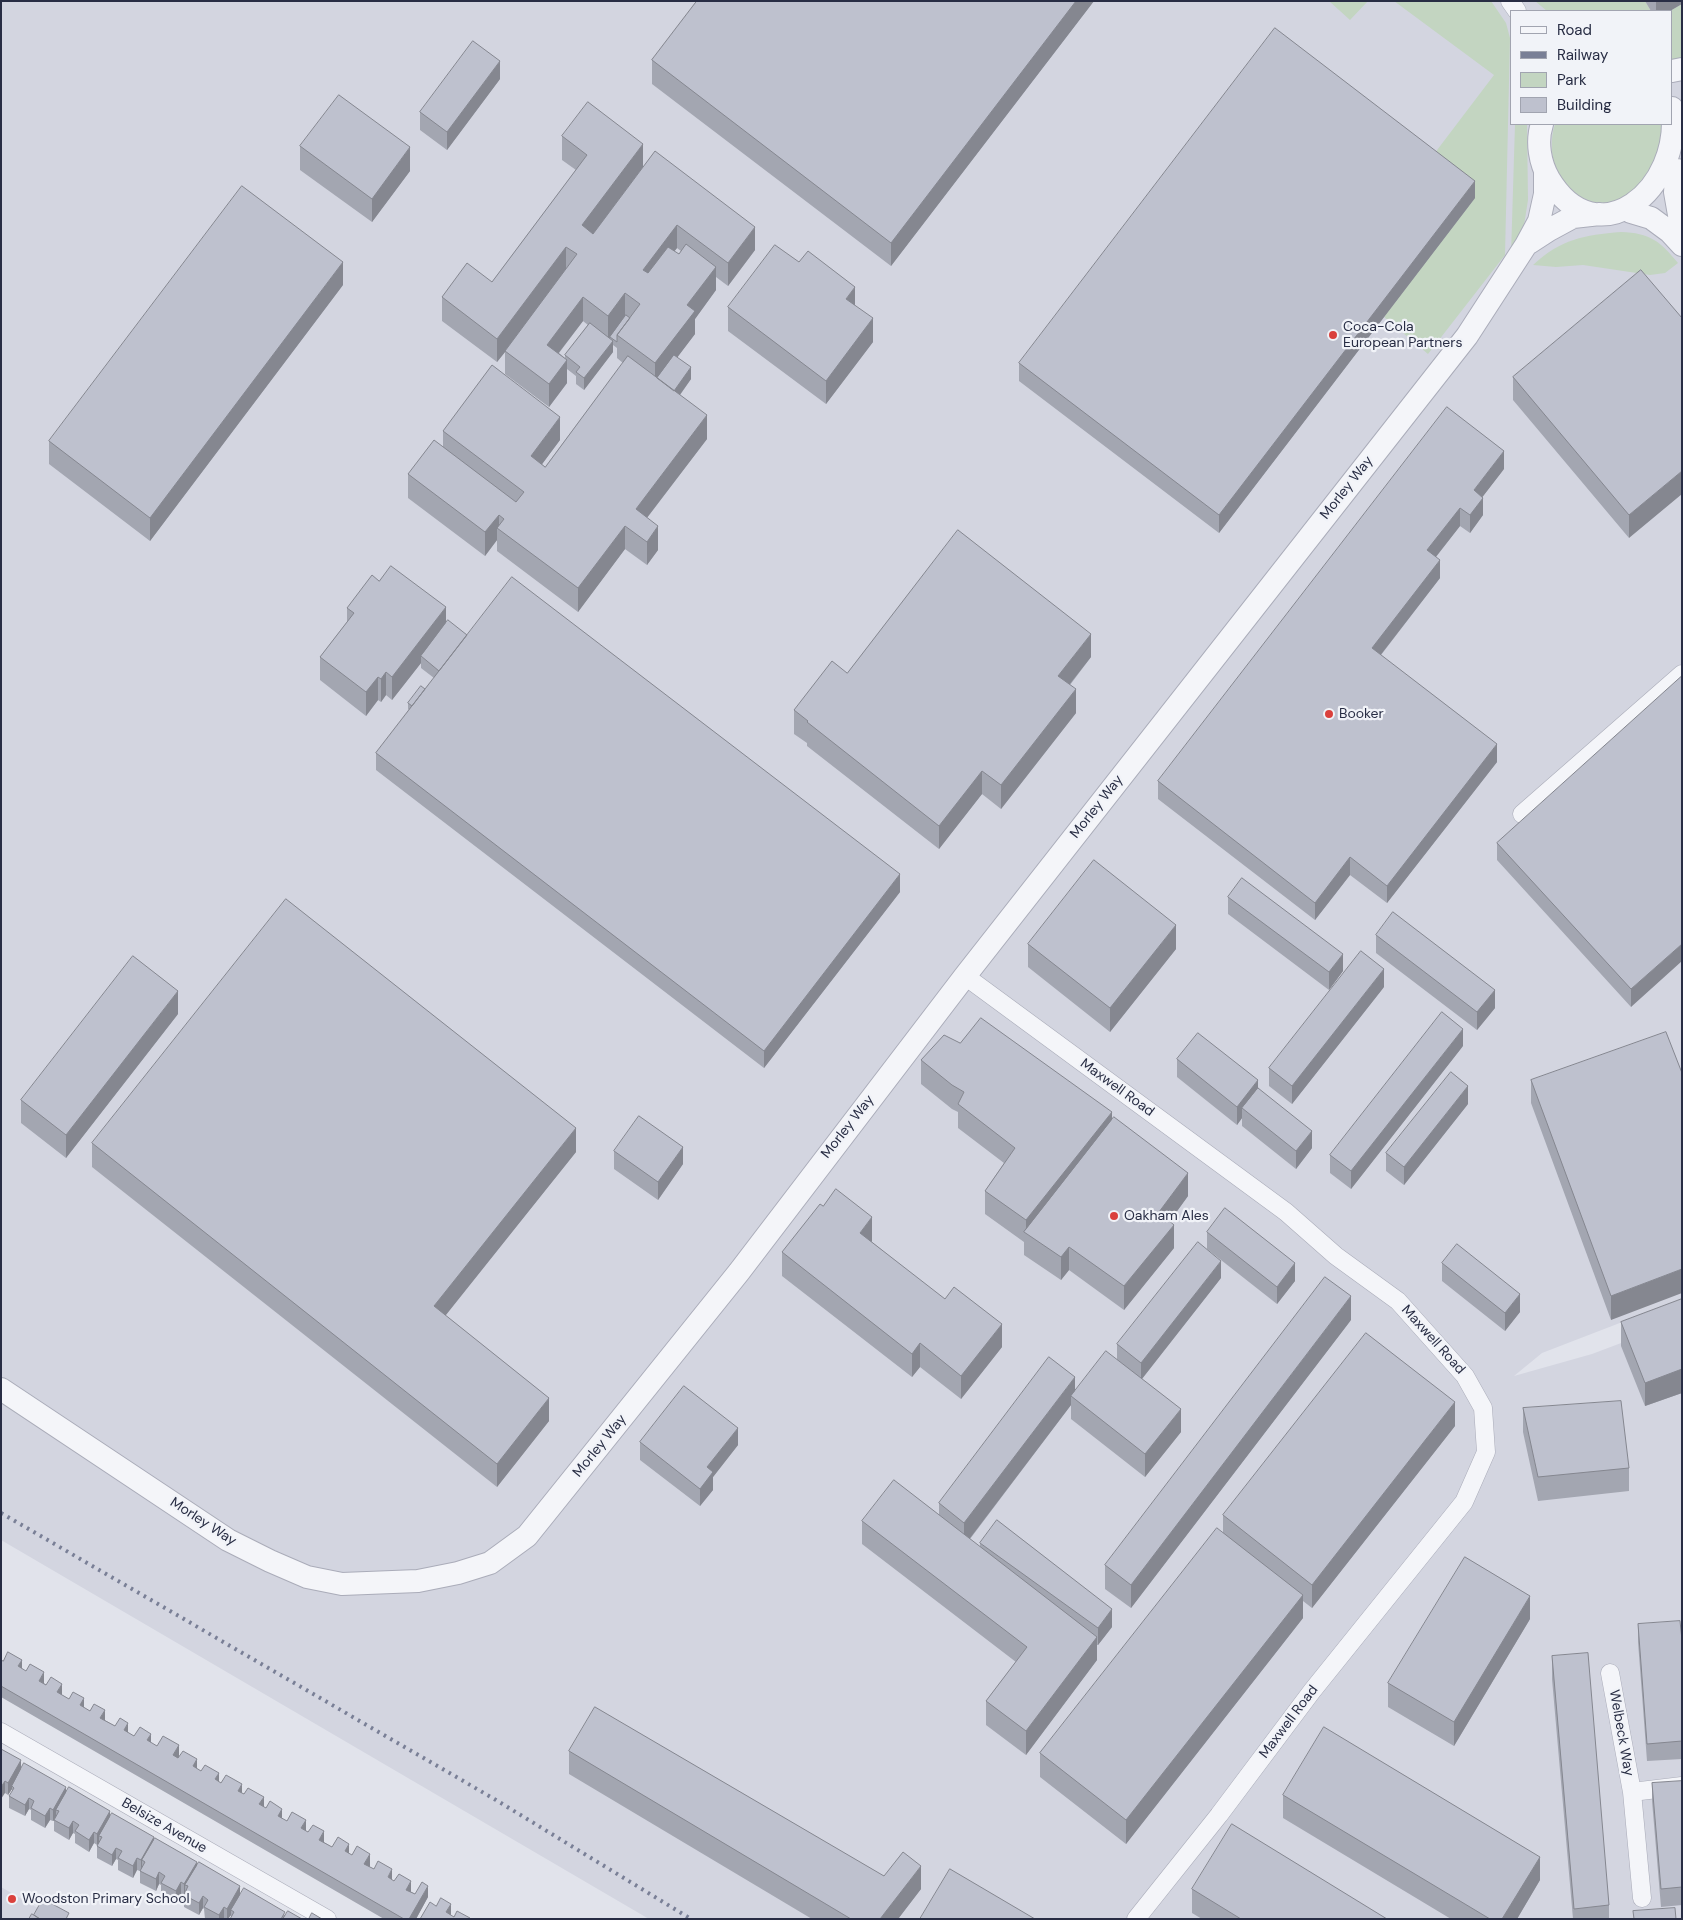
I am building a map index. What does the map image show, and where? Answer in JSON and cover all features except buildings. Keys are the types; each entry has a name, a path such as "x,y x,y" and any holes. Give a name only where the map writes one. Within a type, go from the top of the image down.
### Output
{"street":[{"path":"1673,110 1679,124 1682,140 1675,192 1682,232"},
{"path":"1542,125 1540,149 1545,172 1554,187 1567,200 1583,209 1601,214"},
{"path":"1631,212 1650,202 1667,188 1677,169"},
{"name":"Morley Way","path":"1,1389 228,1540 270,1562 307,1577 342,1584 409,1582 458,1573 490,1563 527,1536 739,1272 965,976 1467,336 1526,245 1539,221 1545,194 1545,172"},
{"path":"1631,212 1651,218 1682,244"},
{"name":"Morley Way","path":"1526,245 1573,217 1631,212"},
{"path":"1522,814 1682,674"},
{"name":"Maxwell Road","path":"965,976 1286,1212 1336,1256 1398,1302 1466,1376 1483,1408 1486,1452 1464,1502 1318,1683 1219,1815 1136,1919"},
{"name":"Welbeck Way","path":"1610,1673 1632,1792 1642,1898"},
{"name":"Belsize Avenue","path":"1,1732 327,1919"},
{"name":"Welbeck Way","path":"1632,1792 1682,1786"}],"shaded area":[{"path":"1,1 1682,1 1682,1299 1542,1353 1514,1376 1592,1354 1682,1320 1682,1919 649,1919 1,1540"},
{"name":"Woodston Primary School","path":"1,1887 57,1919 1,1919"}],"green space":[{"path":"1329,1 1368,1 1350,20"},
{"path":"1394,1 1491,1 1506,23 1510,38 1505,255 1428,354 1384,317 1428,162 1494,75"},
{"path":"1535,1 1645,1 1650,10 1546,10"},
{"path":"1682,4 1682,58 1673,60 1673,10"},
{"path":"1515,125 1527,125 1528,200 1523,232 1511,255"},
{"path":"1555,125 1666,125 1670,137 1628,202 1597,203 1581,197 1563,181 1553,160 1552,136"},
{"path":"1621,232 1647,236 1666,249 1678,263 1665,273 1650,275 1583,265 1556,267 1533,265 1553,249 1563,244 1584,237"}],"railway":[{"path":"1,1513 496,1800 691,1919"}],"place":[{"name":"Coca-Cola European Partners","path":"1333,335"},
{"name":"Booker","path":"1329,714"},
{"name":"Oakham Ales","path":"1114,1216"},
{"name":"Woodston Primary School","path":"12,1899"}]}
